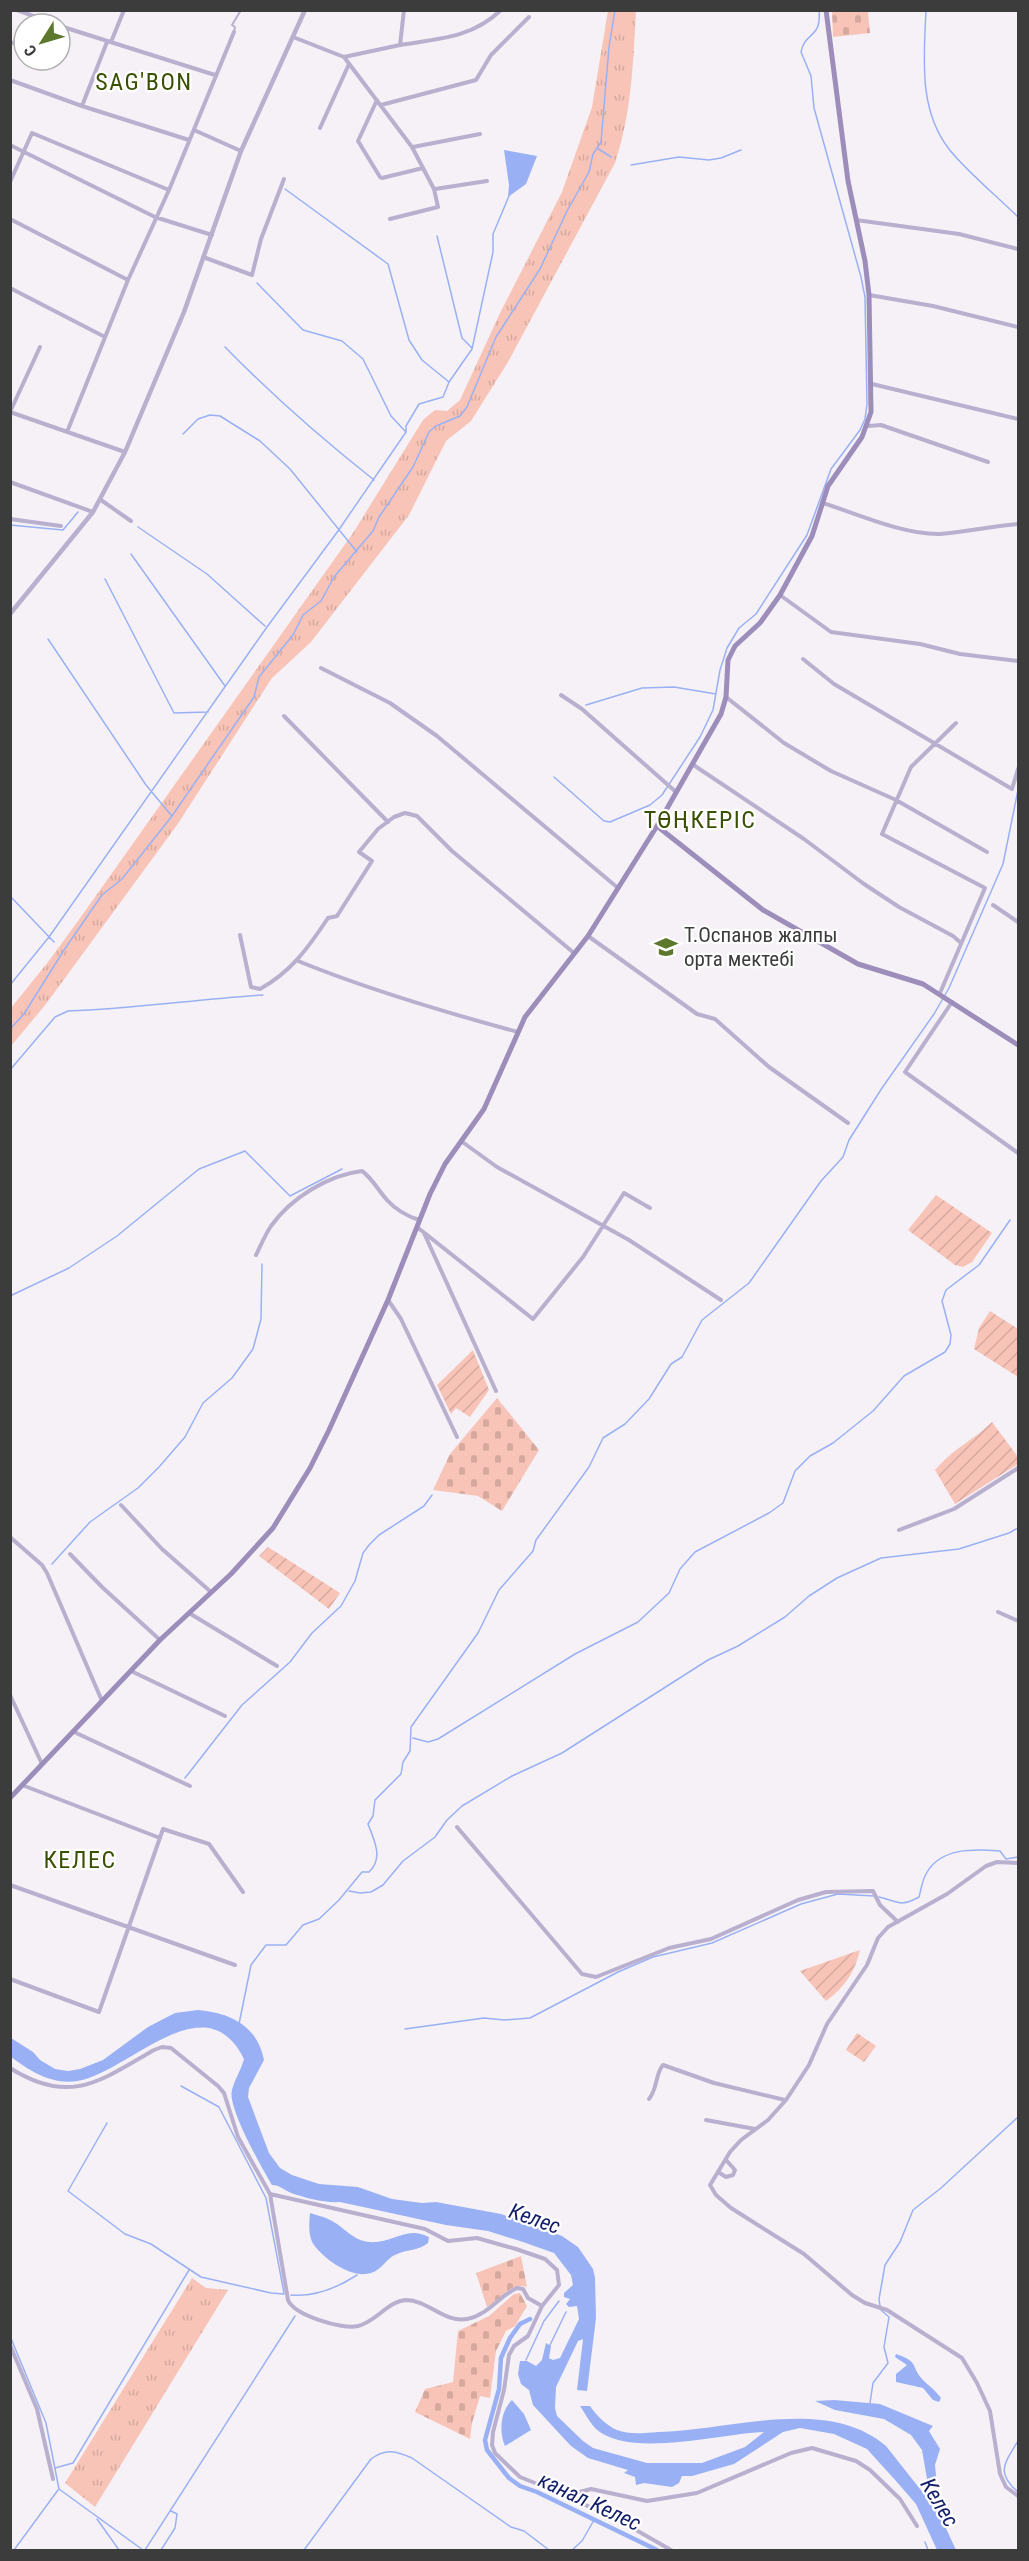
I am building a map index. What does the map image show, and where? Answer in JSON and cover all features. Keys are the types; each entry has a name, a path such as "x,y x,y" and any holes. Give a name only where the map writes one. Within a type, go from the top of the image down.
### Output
{"main road":[{"path":"10,1798 160,1640 255,1550 273,1528 310,1468 388,1300 445,1164 484,1109 525,1017 588,936 657,826 721,714 726,697 728,660 735,646 760,623 780,595 812,536 833,477 868,426 873,403 869,295 865,261 843,147 826,10"},
{"path":"657,826 764,910 828,949 858,964 923,984 1018,1045"}],"street":[{"path":"82,106 123,10"},
{"path":"67,432 128,280 169,190 234,32 235,27 232,25 242,10"},
{"path":"10,614 93,512 125,452 183,312 241,151 305,10"},
{"path":"400,45 404,10"},
{"path":"344,57 461,34 486,25 501,10"},
{"path":"381,105 476,80 491,56 529,17"},
{"path":"72,30 215,75"},
{"path":"293,37 344,57 412,147 435,189 438,207 390,219"},
{"path":"320,128 349,64"},
{"path":"10,80 189,140"},
{"path":"377,100 358,141 380,177 423,168"},
{"path":"194,130 241,151"},
{"path":"10,182 32,133 169,190"},
{"path":"412,147 480,134"},
{"path":"10,145 155,217 212,235"},
{"path":"203,257 252,275 261,239 284,178"},
{"path":"435,189 487,181"},
{"path":"10,219 128,280"},
{"path":"856,220 959,234 1018,249"},
{"path":"10,288 105,337"},
{"path":"869,295 933,306 1018,327"},
{"path":"40,347 10,412 125,452"},
{"path":"872,384 1018,419"},
{"path":"868,426 881,426 988,462"},
{"path":"10,482 93,512"},
{"path":"101,500 132,521"},
{"path":"823,503 926,533 939,534 1018,524"},
{"path":"10,519 19,518 61,526"},
{"path":"780,595 831,632 920,644 960,654 1018,661"},
{"path":"803,659 834,684 1012,789 1018,769"},
{"path":"321,668 390,703 437,736 619,888"},
{"path":"561,695 582,709 676,792"},
{"path":"726,697 784,743 831,771 896,800 987,852"},
{"path":"284,716 388,822"},
{"path":"940,993 985,888 882,834 911,767 956,723"},
{"path":"692,764 804,838 864,884 899,907 953,936 961,943"},
{"path":"240,935 251,987 260,989 279,979 298,961 328,918 337,916 372,861 359,852 378,829 405,813 417,816 452,851 575,954"},
{"path":"993,906 1018,922"},
{"path":"588,936 617,954 697,1014 715,1019 770,1067 848,1123"},
{"path":"298,961 346,980 454,1015 518,1032"},
{"path":"950,1000 905,1072 1018,1153"},
{"path":"460,1141 497,1167 603,1225 721,1300"},
{"path":"256,1255 271,1226 298,1198 348,1172 362,1171 368,1175 388,1202 418,1224 424,1232 496,1391"},
{"path":"424,1232 533,1319 583,1257 624,1193 650,1208"},
{"path":"388,1300 401,1319 457,1437"},
{"path":"898,1530 954,1509 1018,1468"},
{"path":"121,1505 162,1549 211,1592"},
{"path":"10,1537 42,1565 47,1573 102,1701"},
{"path":"70,1554 160,1640"},
{"path":"998,1612 1018,1621"},
{"path":"189,1613 277,1666"},
{"path":"131,1671 225,1716"},
{"path":"10,1695 42,1764"},
{"path":"73,1731 190,1786"},
{"path":"22,1785 160,1838"},
{"path":"458,1827 582,1974 596,1977 669,1948 711,1939 798,1900 826,1892 873,1891 880,1905 898,1922"},
{"path":"10,1979 99,2012 163,1829 209,1844 243,1892"},
{"path":"1018,1863 997,1862 986,1866 947,1894 898,1922 878,1938 867,1965 827,2024 809,2065 786,2100 768,2120 741,2140 710,2185 716,2195 731,2208 804,2254 852,2295 887,2310 962,2358 977,2383 990,2412 1000,2474 1006,2487 1018,2496"},
{"path":"10,1886 235,1965"},
{"path":"10,2068 24,2077 52,2088 66,2088 99,2082 162,2047 171,2048 211,2080 224,2093 238,2137 270,2194 288,2300 294,2310 343,2325 358,2326 399,2302 409,2300 449,2318 465,2319 489,2309 517,2288 523,2289 528,2298 542,2306"},
{"path":"649,2099 655,2091 663,2065 714,2083 786,2100"},
{"path":"706,2120 755,2129"},
{"path":"718,2172 726,2177 733,2175 735,2170 726,2160"},
{"path":"270,2194 425,2229 448,2241 477,2238 545,2259 555,2267 559,2281 553,2295 542,2306 528,2336 514,2346 509,2355 492,2445 500,2459 515,2474 615,2518 671,2550"},
{"path":"10,2345 37,2409 53,2479"},
{"path":"560,2493 591,2490 646,2501 668,2499 697,2493 791,2453 812,2448 856,2461 870,2470 900,2499 917,2526"}],"green space":[{"path":"608,11 636,11 631,87 621,144 615,163 508,362 471,421 446,441 409,515 311,642 272,678 177,825 46,1004 11,1046 11,1008 83,914 353,533 423,420 435,410 447,411 460,400 500,313 562,192 592,107"},
{"path":"832,11 868,12 870,33 833,37"},
{"path":"936,1195 992,1233 972,1262 963,1267 955,1265 908,1230"},
{"path":"990,1311 1018,1329 1018,1377 974,1349 979,1328"},
{"path":"473,1350 489,1390 470,1417 456,1408 451,1414 437,1385"},
{"path":"497,1398 539,1450 502,1511 478,1496 433,1490 450,1454"},
{"path":"992,1422 1018,1457 1018,1464 955,1504 935,1470"},
{"path":"268,1547 340,1593 329,1609 259,1556"},
{"path":"860,1950 848,1979 826,2001 800,1971"},
{"path":"857,2033 876,2046 864,2062 846,2050"},
{"path":"521,2256 527,2287 511,2289 487,2307 476,2273"},
{"path":"192,2278 206,2288 228,2290 95,2507 65,2483"},
{"path":"520,2293 527,2306 515,2326 506,2331 496,2351 490,2398 480,2396 470,2439 415,2412 425,2389 453,2382 458,2331 489,2316 514,2294"}],"water":[{"path":"504,150 537,156 526,184 508,197 509,185"},
{"name":"Келес","path":"198,2010 231,2018 240,2023 255,2038 264,2060 249,2088 248,2097 269,2153 280,2168 292,2175 319,2184 358,2187 392,2199 422,2203 436,2202 501,2214 562,2236 578,2247 593,2269 595,2278 596,2318 587,2391 577,2390 583,2339 578,2341 556,2387 555,2408 557,2416 583,2441 593,2448 647,2463 702,2463 745,2447 764,2432 677,2442 630,2442 611,2438 596,2429 580,2406 590,2406 609,2426 622,2432 632,2433 685,2430 776,2419 835,2422 862,2431 886,2446 939,2513 956,2550 937,2550 916,2504 896,2481 867,2449 834,2434 800,2428 783,2432 734,2464 692,2476 682,2476 679,2483 672,2487 644,2483 636,2485 635,2477 624,2473 628,2470 588,2458 571,2446 533,2405 529,2390 521,2384 518,2374 520,2361 527,2361 536,2366 542,2360 546,2343 551,2346 549,2358 553,2360 560,2358 579,2319 577,2306 569,2307 566,2304 570,2299 564,2297 564,2293 573,2285 571,2275 554,2253 488,2231 446,2225 340,2202 315,2200 272,2185 246,2138 235,2110 232,2090 244,2059 228,2037 208,2028 187,2029 165,2038 97,2075 68,2082 50,2079 34,2072 11,2057 11,2038 55,2069 68,2071 80,2069 103,2060 148,2027 175,2013"},
{"path":"310,2213 333,2222 363,2241 378,2242 413,2233 429,2237 428,2243 393,2256 371,2273 348,2271 325,2257 314,2245 309,2226"},
{"path":"896,2354 912,2362 923,2380 941,2398 939,2402 933,2400 923,2388 896,2382 896,2374 907,2365 895,2357"},
{"path":"512,2400 524,2414 531,2430 505,2446 502,2422 505,2410"},
{"path":"834,2400 880,2404 933,2426 929,2431 940,2449 935,2465 937,2486 927,2479 922,2450 911,2435 884,2419 835,2410 815,2401"}],"waterway":[{"path":"10,1029 24,1014 102,895 122,879 172,816 254,697 259,677 293,635 303,615 321,601 334,577 373,531 379,517 413,467 429,432 436,426 460,416 467,407 496,337 540,269 567,211 589,172 593,154 601,142 609,47 615,10"},
{"path":"554,777 604,821 610,822 650,805 662,795 700,737 713,710 720,670 727,648 739,628 756,614 807,535 831,469 860,430 865,419 867,404 865,297 814,108 811,76 801,52 803,45 818,26 819,10"},
{"path":"926,10 925,82 932,117 939,133 964,166 1018,217"},
{"path":"597,148 611,157"},
{"path":"631,165 679,157 709,160 741,150"},
{"path":"285,189 388,264 409,340 422,360 449,382"},
{"path":"10,985 49,937 267,627 338,531 406,432 406,426 419,404 443,397 449,382 472,349 493,252 493,234 509,196"},
{"path":"437,236 462,338 472,348"},
{"path":"257,283 303,330 342,341 363,359 391,416 405,431"},
{"path":"225,347 297,416 374,480"},
{"path":"183,434 198,419 210,415 220,416 260,441 290,469 357,552"},
{"path":"10,525 63,530 78,512"},
{"path":"138,527 207,574 265,626"},
{"path":"131,554 225,686"},
{"path":"105,579 174,713 208,712"},
{"path":"48,639 146,785 171,815"},
{"path":"586,705 642,688 674,687 716,694"},
{"path":"239,2024 251,1965 266,1945 286,1945 303,1925 319,1919 339,1900 362,1872 369,1872 374,1867 377,1855 368,1824 373,1816 375,1800 401,1774 403,1762 410,1751 411,1727 478,1633 499,1590 533,1551 536,1540 589,1467 603,1438 625,1424 649,1399 671,1364 682,1357 702,1320 749,1283 821,1181 843,1157 849,1140 882,1088 934,1014 949,988 1003,864 1018,790"},
{"path":"10,896 54,942"},
{"path":"10,1070 55,1017 68,1011 263,995"},
{"path":"10,1296 69,1268 117,1236 199,1169 245,1151 290,1196 342,1169"},
{"path":"413,1738 428,1742 438,1739 575,1654 638,1622 669,1593 680,1569 695,1552 769,1513 783,1503 795,1471 810,1456 833,1443 873,1411 904,1376 945,1352 950,1344 951,1335 942,1301 946,1290 979,1265 1010,1220"},
{"path":"52,1564 90,1522 138,1488 159,1467 185,1437 203,1403 232,1378 253,1349 261,1319 262,1264"},
{"path":"185,1778 242,1705 290,1662 312,1633 341,1606 355,1581 363,1553 369,1545 379,1535 424,1506 432,1495"},
{"path":"349,1891 371,1892 383,1885 403,1861 435,1837 447,1820 462,1806 512,1776 562,1753 708,1660 738,1646 785,1617 809,1596 837,1578 881,1558 959,1549 1018,1528"},
{"path":"879,1897 903,1903 919,1897 925,1877 932,1865 949,1854 969,1850 990,1850 1000,1851 1006,1859 1018,1857"},
{"path":"405,2029 484,2018 504,2020 530,2018 618,1972 653,1957 712,1943 801,1904 838,1894 874,1896"},
{"path":"181,2086 219,2107 266,2198 284,2293"},
{"path":"880,2306 879,2299 885,2265 900,2242 913,2210 941,2188 1018,2117"},
{"path":"107,2123 68,2191 125,2234 151,2244 201,2277 284,2294"},
{"path":"55,2468 73,2463 189,2270"},
{"path":"291,2295 309,2295 326,2291 357,2275"},
{"path":"526,2360 544,2321 559,2301"},
{"path":"870,2403 873,2383 888,2363 884,2347 889,2317 881,2310"},
{"path":"549,2347 566,2312"},
{"path":"145,2550 295,2316"},
{"name":"канал Келес","path":"530,2319 520,2324 510,2338 501,2358 499,2389 485,2440 487,2450 509,2478 520,2486 657,2550"},
{"path":"10,2336 46,2423 59,2489 143,2550"},
{"path":"1018,2441 1004,2467 1006,2479 1018,2492"},
{"path":"304,2550 371,2459 386,2452 412,2458 511,2527 524,2531 549,2550"},
{"path":"14,2550 58,2490"},
{"path":"161,2550 175,2528 177,2514 171,2511"},
{"path":"97,2519 119,2550"},
{"path":"572,2550 582,2541 594,2520"},
{"path":"925,2542 928,2550"}],"place":[{"name":"Т.Оспанов жалпы орта мектебі","path":"666,947"}],"district":[{"name":"SAG'BON","path":"144,82"},
{"name":"ТӨҢКЕРІС","path":"700,820"},
{"name":"КЕЛЕС","path":"80,1860"}]}
